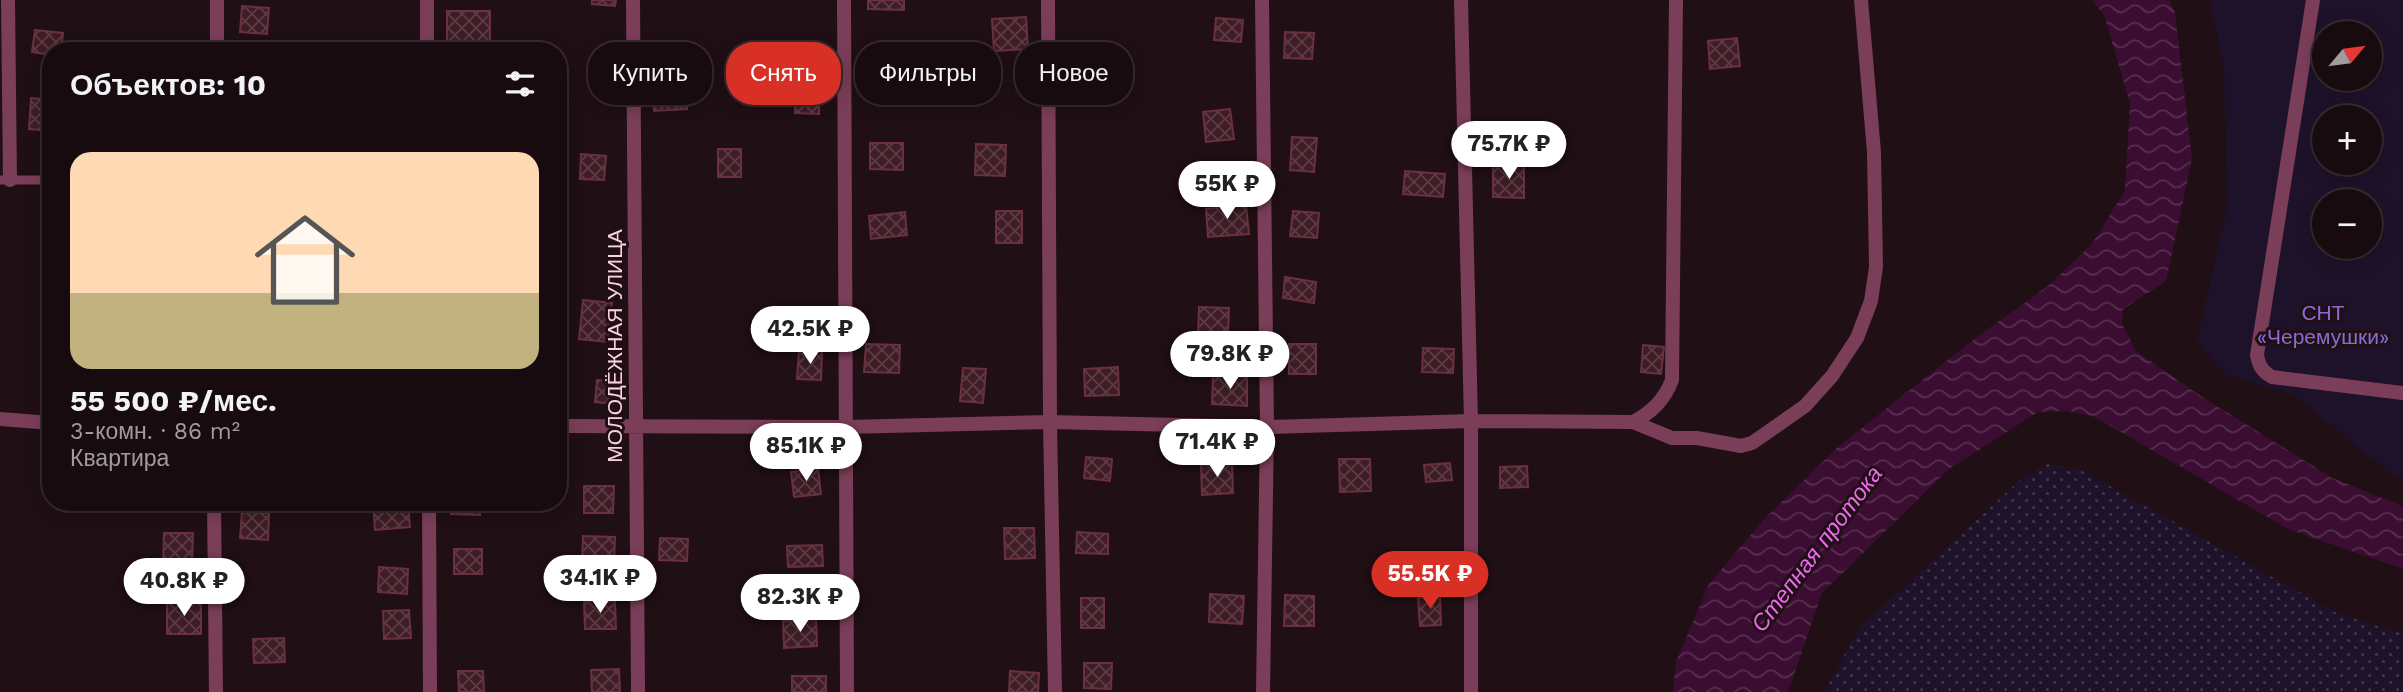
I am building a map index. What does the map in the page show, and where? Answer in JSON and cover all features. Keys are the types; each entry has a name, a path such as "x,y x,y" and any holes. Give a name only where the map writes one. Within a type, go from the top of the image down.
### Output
{"street":[{"path":"5,180 8,0"},
{"path":"217,0 217,42"},
{"path":"427,0 427,42"},
{"name":"МОЛОДЁЖНАЯ УЛИЦА","path":"633,0 638,692"},
{"path":"844,0 847,692"},
{"path":"1048,0 1050,422 1055,692"},
{"path":"1262,0 1267,427 1263,692"},
{"path":"1461,0 1471,421 1471,692"},
{"path":"1633,422 1658,403 1667,393 1672,380 1675,0"},
{"path":"567,426 847,427 1050,422 1267,427 1471,421 1633,422 1672,438 1708,439 1741,446 1752,443 1805,406 1832,376 1857,338 1871,301 1876,267 1874,152 1861,0"},
{"path":"2313,0 2258,362 2263,371 2272,377 2402,389"},
{"path":"0,419 42,423"},
{"path":"214,511 216,692"},
{"path":"429,511 430,692"}],"lane":[{"path":"5,180 42,180"}],"green space":[{"name":"СНТ «Черемушки»","path":"2210,0 2403,0 2403,478 2390,473 2295,396 2224,374 2197,341 2227,207 2224,68"},
{"path":"2048,464 2081,470 2335,612 2403,634 2403,692 1826,692 1859,628 2020,480"}],"water":[{"name":"Степная протока","path":"2092,0 2169,0 2175,13 2192,159 2166,281 2123,309 2122,324 2136,351 2199,395 2332,478 2403,506 2403,569 2288,529 2095,417 2069,411 2038,412 1949,469 1822,593 1788,692 1673,692 1676,662 1709,584 1765,518 1839,446 1982,333 2047,287 2092,244 2125,190 2130,103 2104,15"}],"building":[{"path":"592,0 616,0 615,6 592,4"},
{"path":"868,0 904,0 904,10 868,9"},
{"path":"242,6 269,8 267,34 240,32"},
{"path":"447,11 490,11 490,42 447,42"},
{"path":"1026,17 1028,42 1015,42 1015,50 1001,51 1001,42 993,42 992,19"},
{"path":"1216,18 1243,20 1241,42 1214,40"},
{"path":"35,30 63,33 62,42 42,42 42,54 32,52"},
{"path":"1285,32 1314,33 1312,59 1284,58"},
{"path":"1737,38 1740,66 1710,69 1708,41"},
{"path":"31,98 42,99 42,130 29,129"},
{"path":"654,105 687,105 687,109 654,111"},
{"path":"795,105 819,105 819,114 795,113"},
{"path":"1230,109 1234,139 1206,142 1203,112"},
{"path":"1292,137 1317,138 1314,172 1290,170"},
{"path":"870,143 903,143 903,170 870,169"},
{"path":"976,144 1006,145 1005,176 975,175"},
{"path":"718,149 741,149 741,177 718,177"},
{"path":"581,154 606,156 604,180 580,179"},
{"path":"1239,162 1240,183 1204,185 1203,164"},
{"path":"1493,165 1524,165 1524,198 1493,197"},
{"path":"1405,171 1445,174 1443,197 1403,194"},
{"path":"1246,205 1249,234 1208,237 1206,209"},
{"path":"996,211 1022,211 1022,243 996,243"},
{"path":"1293,211 1319,213 1317,238 1290,236"},
{"path":"905,212 907,235 871,239 869,216"},
{"path":"1285,277 1316,282 1314,303 1283,298"},
{"path":"583,300 612,303 608,342 579,339"},
{"path":"1199,307 1229,308 1228,336 1198,335"},
{"path":"866,344 900,345 899,373 864,372"},
{"path":"1289,344 1316,344 1316,374 1289,374"},
{"path":"1643,345 1664,347 1661,374 1641,372"},
{"path":"1423,348 1454,349 1453,373 1422,372"},
{"path":"799,351 822,352 821,380 797,379"},
{"path":"1118,367 1119,395 1085,396 1084,369"},
{"path":"963,368 986,369 983,403 960,401"},
{"path":"1213,376 1247,377 1247,406 1212,404"},
{"path":"597,380 616,382 614,404 595,402"},
{"path":"1086,457 1112,459 1110,481 1084,478"},
{"path":"1339,459 1370,459 1371,491 1340,492"},
{"path":"1450,463 1452,480 1426,482 1424,465"},
{"path":"1232,464 1233,493 1202,495 1201,465"},
{"path":"1527,466 1528,487 1500,488 1500,467"},
{"path":"818,469 821,494 794,497 791,472"},
{"path":"584,486 614,486 613,513 584,513"},
{"path":"374,511 409,511 410,527 375,530"},
{"path":"451,511 480,511 480,515 451,514"},
{"path":"242,512 269,513 268,540 240,538"},
{"path":"1004,528 1034,528 1035,558 1005,559"},
{"path":"1077,532 1108,534 1108,554 1076,553"},
{"path":"164,533 193,533 192,566 163,565"},
{"path":"583,536 615,537 614,565 582,563"},
{"path":"660,538 688,539 687,561 659,560"},
{"path":"822,545 823,566 788,567 787,546"},
{"path":"454,549 482,549 482,574 454,574"},
{"path":"379,567 408,569 407,594 378,592"},
{"path":"1210,594 1244,596 1242,624 1209,622"},
{"path":"1285,595 1314,596 1314,626 1284,626"},
{"path":"1440,597 1441,625 1420,626 1418,598"},
{"path":"1081,598 1104,598 1104,628 1081,628"},
{"path":"615,601 616,629 585,629 584,602"},
{"path":"167,602 201,602 201,634 167,634"},
{"path":"409,610 411,638 384,639 383,611"},
{"path":"816,619 817,646 784,648 783,621"},
{"path":"284,638 285,662 254,663 253,639"},
{"path":"1084,663 1112,663 1111,689 1084,688"},
{"path":"619,669 620,692 592,692 591,670"},
{"path":"458,671 483,671 484,692 459,692"},
{"path":"1010,671 1039,673 1038,692 1009,692"},
{"path":"792,676 826,676 826,692 792,692"}]}
